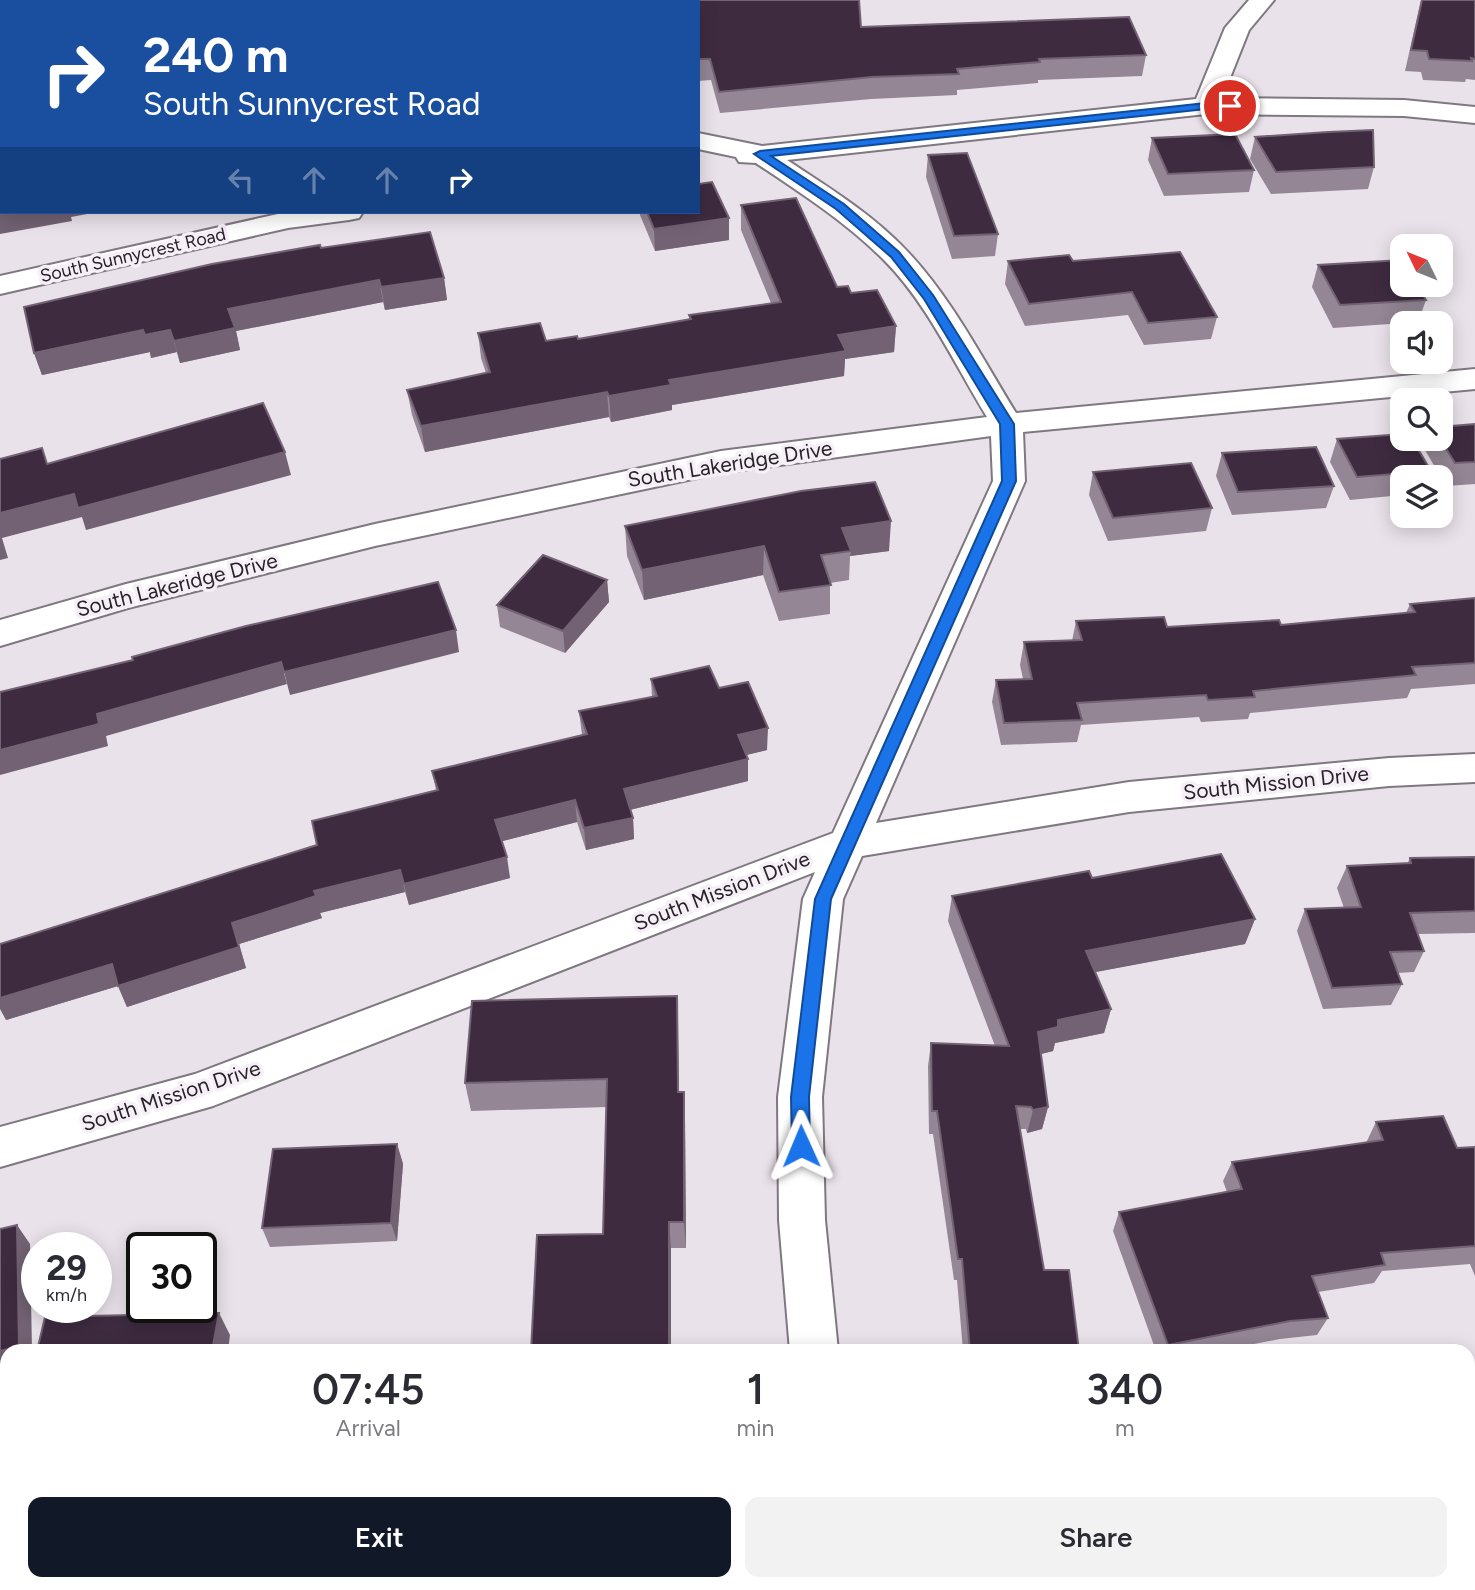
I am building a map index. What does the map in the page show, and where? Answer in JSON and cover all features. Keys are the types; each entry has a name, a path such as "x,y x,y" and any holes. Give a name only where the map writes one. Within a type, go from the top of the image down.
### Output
{"street":[{"path":"1206,106 1237,28 1262,0"},
{"path":"700,163 1206,106 1404,108 1475,115"},
{"path":"700,141 760,154 840,207 895,255 929,297 1007,424 1009,481 823,899 800,1097 802,1220 813,1344"},
{"name":"South Sunnycrest Road","path":"0,285 288,220 334,214"},
{"name":"South Lakeridge Drive","path":"0,633 126,596 375,535 721,461 1007,424 1475,379"},
{"name":"South Mission Drive","path":"0,1147 197,1092 848,843 1129,797 1390,772 1475,768"}],"building":[{"path":"700,0 859,0 861,27 1129,17 1146,55 1039,59 1040,62 957,69 959,74 872,77 719,92 710,59 700,59"},
{"path":"1422,0 1475,0 1475,59 1429,59 1427,51 1411,50"},
{"path":"1373,130 1374,167 1276,172 1255,137 1328,132"},
{"path":"1235,134 1254,170 1168,174 1152,138"},
{"path":"967,153 998,234 954,236 928,155"},
{"path":"712,182 729,218 654,229 648,214 700,214 700,184"},
{"path":"796,198 837,287 848,286 851,293 877,290 896,326 838,335 846,351 669,380 671,385 609,396 607,392 421,426 407,390 490,372 478,333 540,323 546,341 577,336 578,339 691,319 689,315 781,302 741,205"},
{"path":"430,232 444,278 381,287 379,280 228,309 235,328 174,341 170,330 145,335 143,330 34,353 24,307 212,264 320,245 321,248"},
{"path":"1180,252 1217,317 1148,323 1132,292 1029,304 1008,261 1069,255 1073,261"},
{"path":"1390,261 1390,298 1426,300 1340,305 1318,265"},
{"path":"263,403 285,452 78,508 74,494 0,513 0,459 42,448 47,464"},
{"path":"1475,424 1475,462 1455,463 1448,451 1453,451 1453,426"},
{"path":"1390,435 1390,451 1419,451 1427,465 1390,465 1390,474 1357,477 1337,439"},
{"path":"1316,447 1334,486 1238,492 1222,453"},
{"path":"1191,463 1212,508 1113,518 1093,472"},
{"path":"875,482 891,521 842,528 851,551 821,555 831,585 779,592 764,546 642,570 625,526 801,491"},
{"path":"543,555 607,580 563,631 497,605"},
{"path":"438,582 456,630 284,672 281,662 97,714 99,724 0,750 0,692 133,660 132,657 246,626"},
{"path":"1475,598 1475,663 1412,667 1416,675 1253,691 1255,697 1208,700 1206,695 1077,703 1082,720 1004,723 996,680 1032,679 1024,642 1082,640 1076,621 1164,617 1167,627 1279,620 1281,625 1415,612 1410,604"},
{"path":"709,666 719,688 748,682 768,728 738,735 748,759 624,789 633,818 584,828 575,800 495,820 507,857 404,884 400,870 314,891 316,896 232,923 239,947 118,986 112,964 0,998 0,944 317,845 312,821 438,790 432,771 587,734 579,711 657,696 651,679"},
{"path":"1221,854 1255,919 1086,951 1111,1009 1058,1020 1058,1027 1038,1032 1048,1107 1033,1110 1031,1107 1016,1106 1044,1270 1069,1270 1078,1344 969,1344 962,1259 958,1259 937,1111 932,1111 931,1043 1009,1046 952,896 1089,871 1092,878"},
{"path":"1475,857 1475,911 1410,913 1424,951 1390,952 1402,984 1332,988 1305,909 1361,907 1347,866 1411,863 1410,858"},
{"path":"677,996 678,1092 684,1092 684,1222 669,1222 669,1344 531,1344 537,1235 603,1234 607,1079 465,1083 472,1001"},
{"path":"1443,1116 1457,1148 1475,1147 1475,1246 1381,1253 1385,1265 1312,1276 1328,1318 1290,1321 1168,1344 1119,1212 1242,1189 1232,1162 1383,1140 1376,1122"},
{"path":"397,1144 391,1223 262,1228 273,1149"},
{"path":"17,1225 19,1344 0,1344 0,1229"},
{"path":"219,1313 213,1344 39,1344 44,1323 112,1323 112,1315 126,1315 126,1323 217,1323"}],"route":[{"path":"801,1146 800,1097 823,899 1009,481 1007,424 929,297 895,255 840,207 760,154 1206,106 1230,106"}]}
